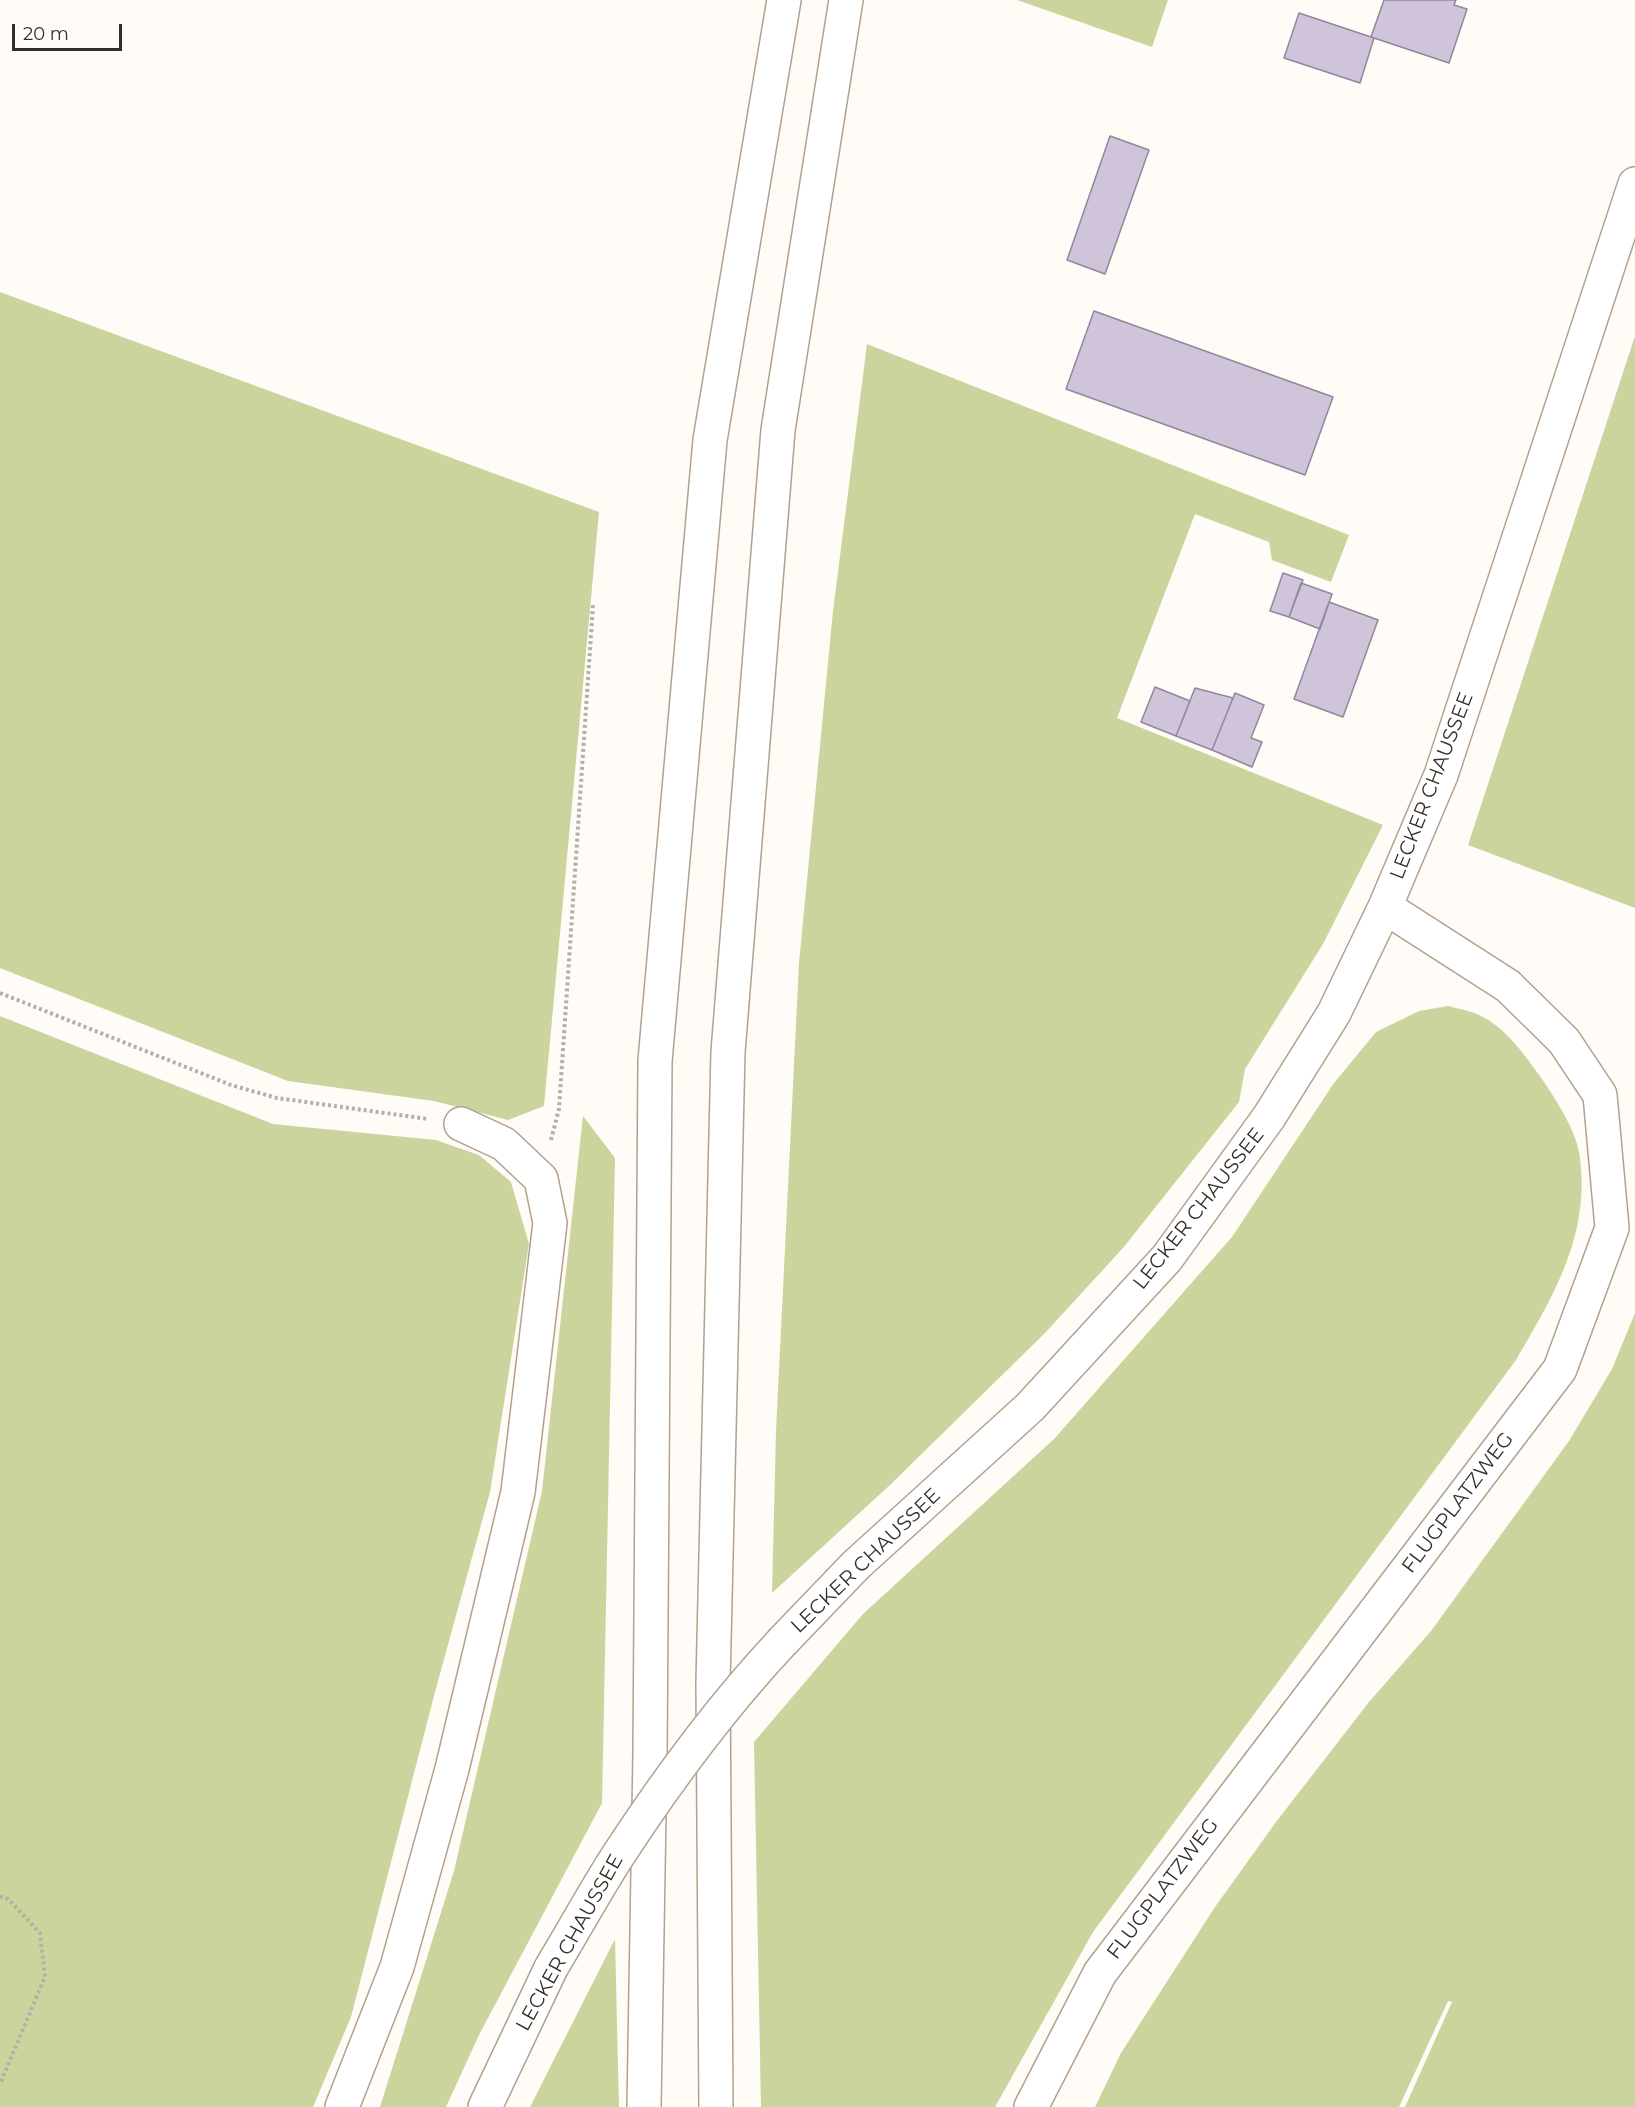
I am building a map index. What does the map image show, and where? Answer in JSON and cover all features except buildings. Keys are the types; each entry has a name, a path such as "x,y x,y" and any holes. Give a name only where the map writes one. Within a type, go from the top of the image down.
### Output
{"main road":[{"path":"644,2107 650,1753 655,1061 711,440 784,0"},
{"path":"716,2107 713,1682 728,1052 778,430 846,0"},
{"name":"LECKER CHAUSSEE","path":"485,2107 551,1968 618,1856 684,1760 757,1670 856,1565 1030,1407 1167,1258 1269,1117 1334,1013 1385,907 1441,775 1635,184"},
{"name":"FLUGPLATZWEG","path":"1031,2107 1100,1973 1560,1369 1612,1228 1600,1095 1564,1041 1508,986 1385,907"},
{"path":"342,2107 400,1956 452,1769 518,1492 550,1223 541,1179 504,1144 461,1124"}],"path":[{"path":"541,1179 559,1108 592,605"},
{"path":"0,993 231,1085 278,1098 324,1106 461,1124"},
{"path":"0,1896 8,1899 40,1933 45,1977 0,2084"}],"green space":[{"path":"1017,0 1168,0 1152,47"},
{"path":"0,292 599,512 544,1106 508,1120 434,1101 288,1081 0,968"},
{"path":"1635,336 1635,908 1468,845"},
{"path":"867,344 1349,535 1331,582 1272,560 1269,542 1195,514 1117,718 1383,825 1323,944 1245,1069 1239,1102 1123,1248 1044,1334 890,1485 772,1593 776,1431 799,963 833,611"},
{"path":"1448,1006 1470,1012 1492,1022 1516,1045 1558,1104 1569,1124 1579,1152 1582,1181 1575,1235 1556,1286 1516,1360 1093,1932 995,2107 761,2107 754,1742 863,1614 1054,1439 1232,1237 1334,1083 1376,1032 1419,1011"},
{"path":"0,1016 273,1124 436,1140 479,1155 511,1182 529,1244 490,1492 435,1692 351,2017 313,2107 0,2107"},
{"path":"583,1116 615,1158 602,1803 479,2035 446,2107 380,2107 454,1871 542,1491"},
{"path":"1635,1313 1635,2107 1405,2107 1452,2002 1448,2001 1399,2107 1095,2107 1121,2053 1215,1907 1276,1822 1369,1702 1431,1631 1569,1441 1612,1369"},
{"path":"615,1939 619,2107 530,2107"}]}
